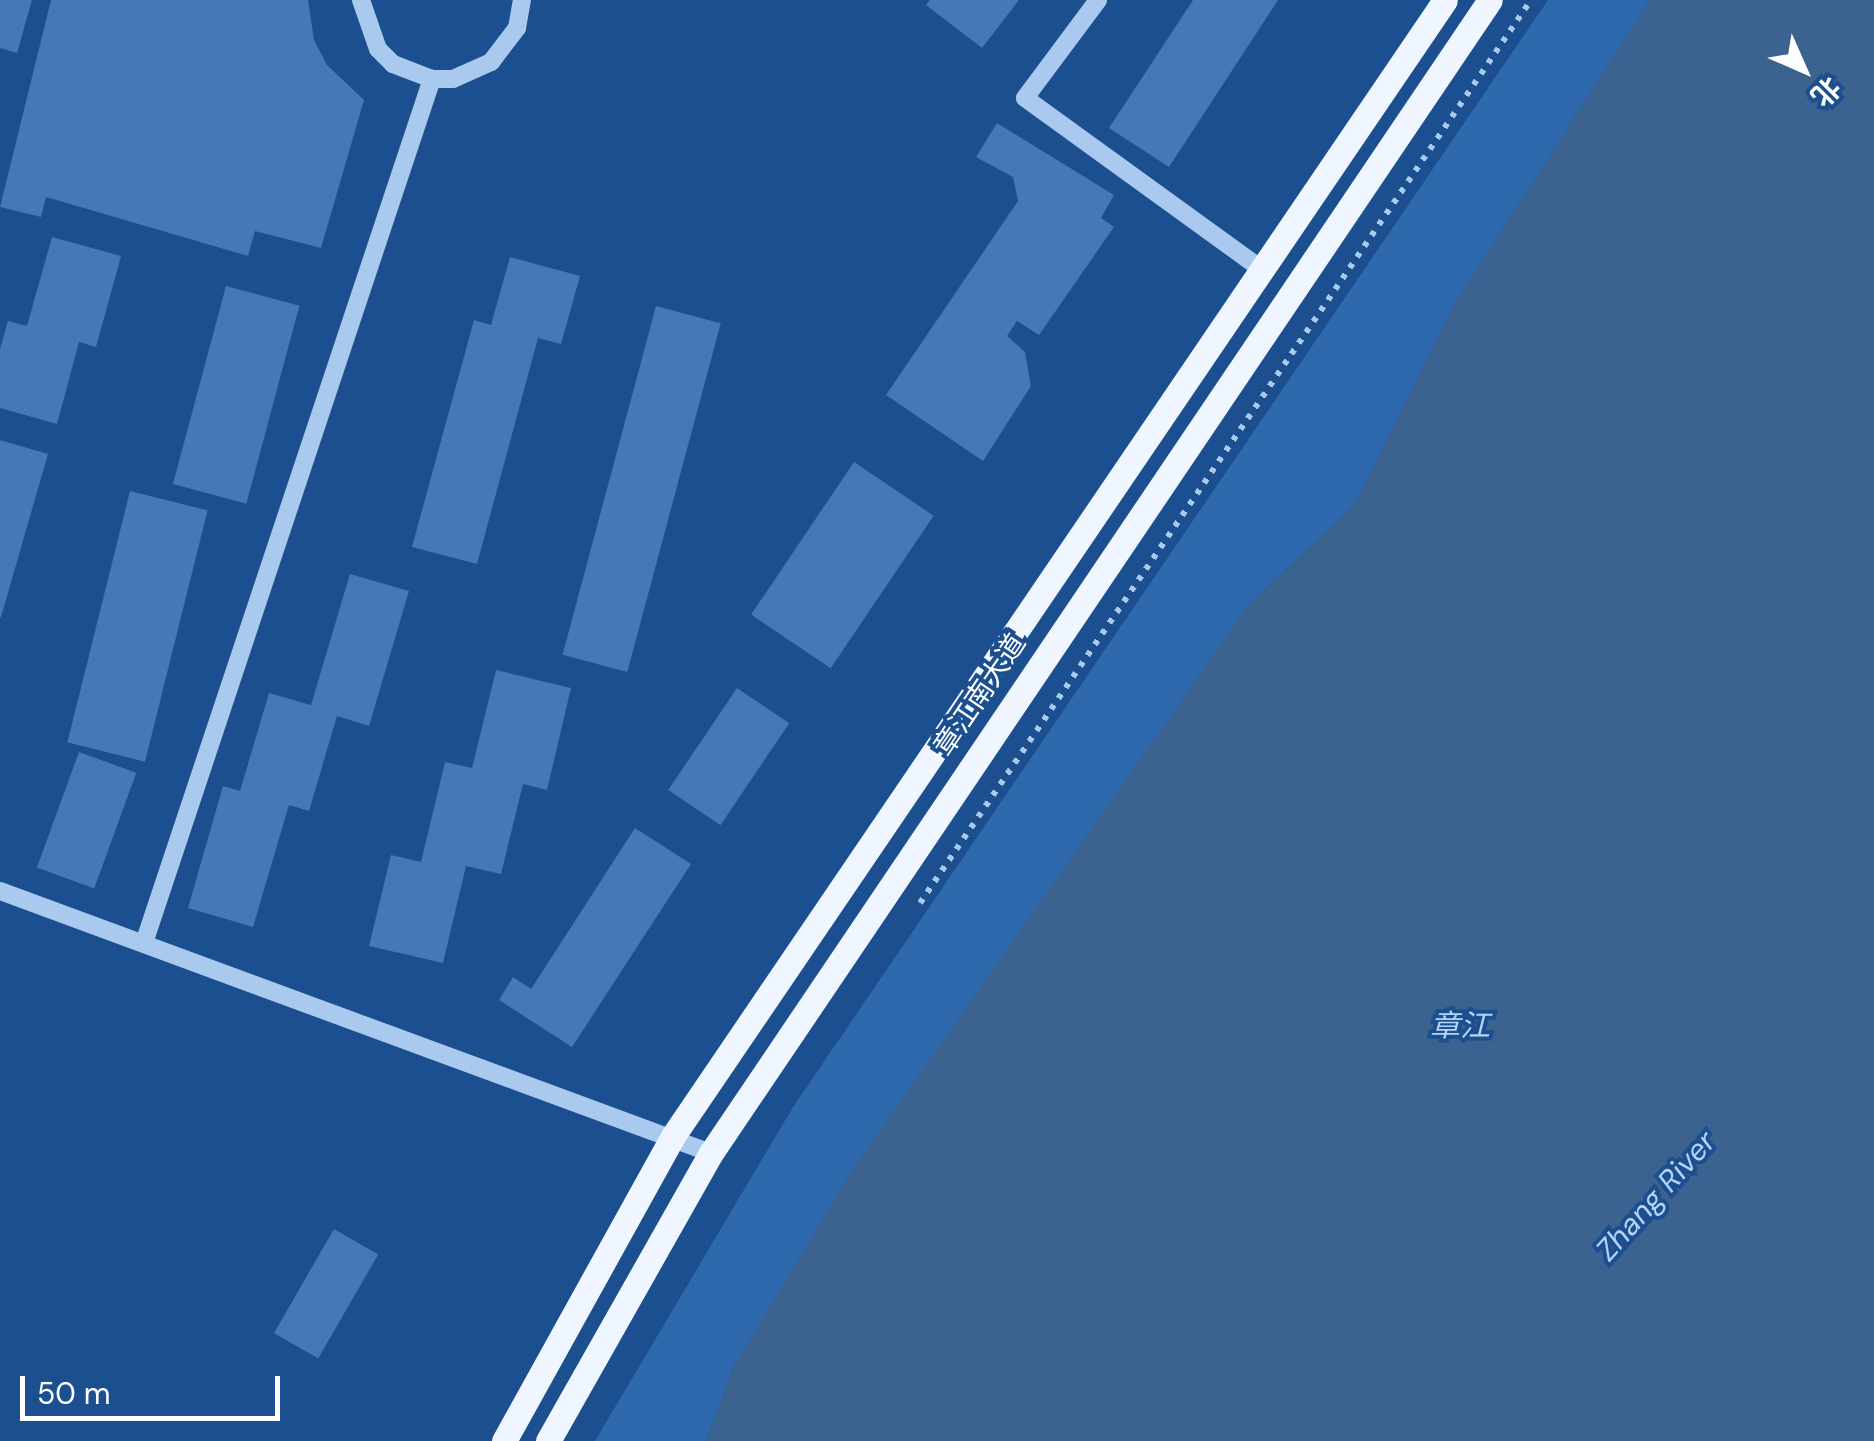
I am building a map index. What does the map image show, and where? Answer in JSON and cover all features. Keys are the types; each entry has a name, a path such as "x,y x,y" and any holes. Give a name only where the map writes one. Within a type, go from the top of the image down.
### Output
{"main road":[{"name":"章江南大道","path":"504,1441 673,1136 982,673 1263,270 1444,0"},
{"name":"章江南大道","path":"548,1441 711,1154 1490,0"}],"street":[{"path":"362,0 378,49 412,74 432,79 463,76 491,62 517,28 522,0"},
{"path":"1098,0 1025,98 1263,270"},
{"path":"145,940 432,79"},
{"path":"0,891 145,940 673,1136 711,1154"}],"path":[{"path":"914,911 1531,0"}],"shaded area":[{"path":"1548,0 1650,0 1454,305 1355,504 1246,608 735,1364 706,1441 595,1441 793,1107"}],"water":[{"name":"章江","path":"1650,0 1874,0 1874,1441 706,1441 735,1364 855,1166 1246,608 1355,504 1454,305"}],"building":[{"path":"0,0 32,0 17,53 0,48"},
{"path":"51,0 308,0 314,40 327,65 364,100 321,248 255,231 248,256 46,197 41,217 0,207"},
{"path":"930,0 1019,0 982,48 926,5"},
{"path":"1193,0 1278,0 1169,167 1109,128"},
{"path":"997,123 1114,195 1101,218 1114,227 1039,335 1017,321 1007,336 1025,352 1031,386 983,461 886,395 1018,201 1013,177 976,157"},
{"path":"52,237 121,256 96,347 79,342 57,424 0,408 0,349 8,321 27,326"},
{"path":"510,257 580,276 561,344 538,338 477,564 412,547 474,320 491,325"},
{"path":"226,286 299,306 246,504 173,484"},
{"path":"656,306 721,323 627,672 563,655"},
{"path":"0,440 48,454 1,617 0,617"},
{"path":"854,462 934,516 831,668 751,615"},
{"path":"130,491 208,510 145,762 67,742"},
{"path":"350,574 409,591 369,726 337,716 309,811 289,805 253,927 188,908 223,786 240,791 269,693 311,705"},
{"path":"496,670 571,688 547,790 523,784 501,874 466,866 443,963 369,946 391,855 421,862 445,762 472,768"},
{"path":"737,688 789,723 720,825 668,790"},
{"path":"79,752 136,773 94,888 37,868"},
{"path":"635,828 691,864 572,1047 499,1000 513,977 531,989"},
{"path":"334,1229 378,1254 318,1358 274,1333"}],"water label":[{"name":"Zhang River","path":"1656,1196"}]}
